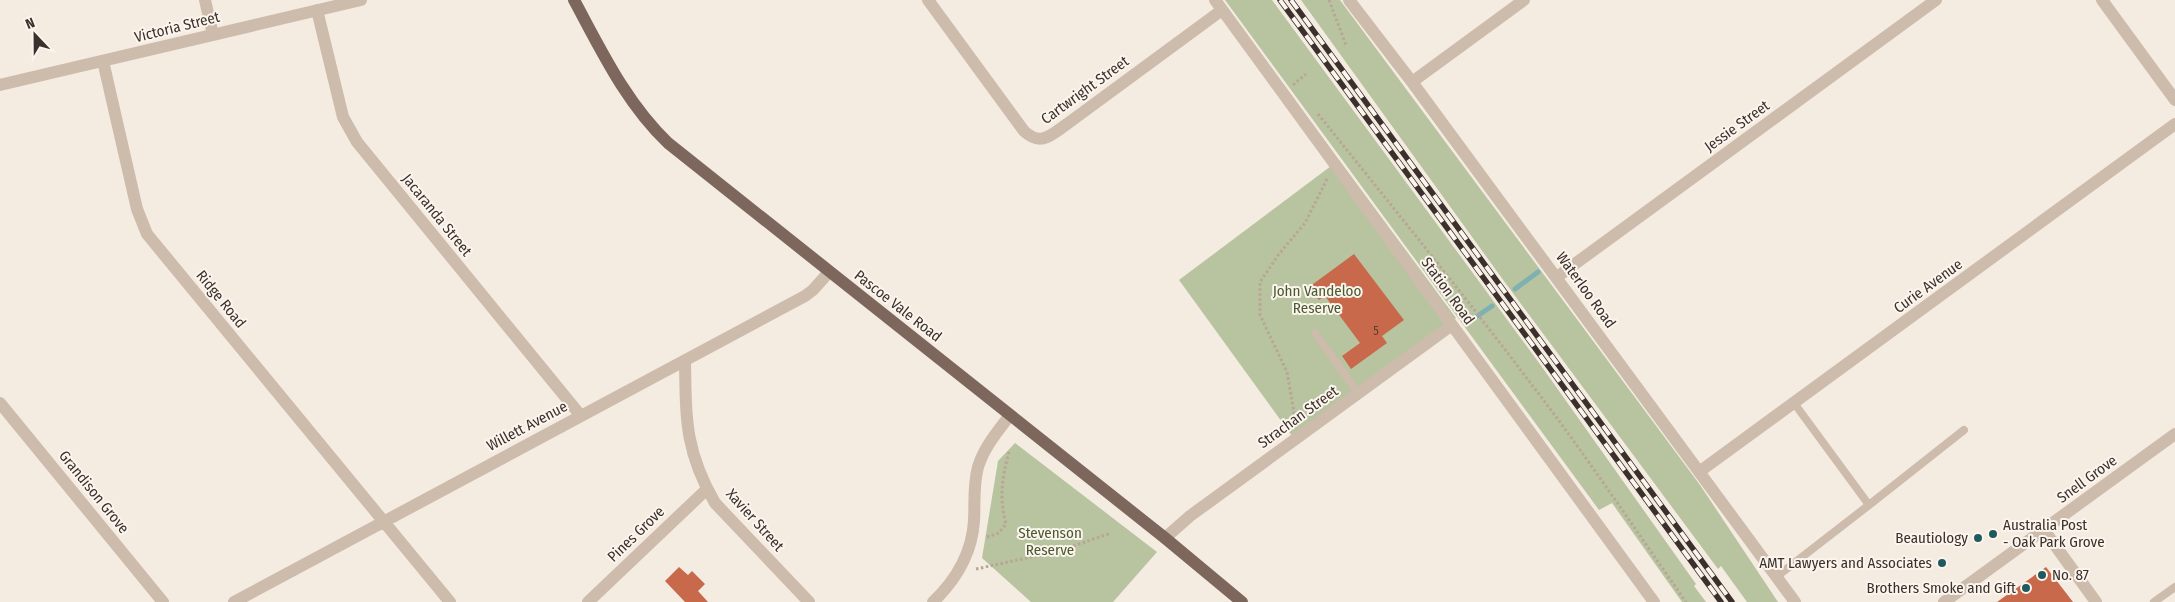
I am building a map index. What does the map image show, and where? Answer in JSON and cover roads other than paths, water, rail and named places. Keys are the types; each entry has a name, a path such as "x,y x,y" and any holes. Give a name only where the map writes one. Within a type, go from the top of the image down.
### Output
{"main road":[{"name":"Pascoe Vale Road","path":"574,0 626,92 656,132 711,180 1165,538 1242,602"}],"street":[{"path":"205,0 213,35"},
{"name":"Victoria Street","path":"0,85 361,0"},
{"name":"Cartwright Street","path":"928,0 1024,130 1034,138 1039,139 1046,138 1067,124 1219,5"},
{"name":"Waterloo Road","path":"1349,0 1557,277 1794,602"},
{"path":"1412,82 1524,0"},
{"name":"Jessie Street","path":"1557,277 1936,0"},
{"path":"2102,0 2175,100"},
{"name":"Station Road","path":"1219,5 1654,602"},
{"name":"Jacaranda Street","path":"317,10 342,117 356,142 581,416"},
{"name":"Ridge Road","path":"103,62 137,209 148,234 384,522"},
{"name":"Curie Avenue","path":"1699,472 2175,124"},
{"name":"Willett Avenue","path":"234,602 805,296 829,272"},
{"name":"Strachan Street","path":"1165,538 1190,516 1452,325"},
{"name":"Xavier Street","path":"684,362 687,429 690,449 707,489 725,513 809,602"},
{"name":"Grandison Grove","path":"0,403 163,602"},
{"path":"934,602 953,582 967,553 972,537 974,483 978,465 991,441 1010,415"},
{"name":"Snell Grove","path":"1944,602 2175,434"},
{"name":"Pines Grove","path":"588,602 707,489"},
{"path":"384,522 450,602"},
{"path":"2044,530 2096,602"}],"lane":[{"path":"1316,333 1358,393"},
{"path":"1794,404 1869,505"},
{"path":"1776,576 1964,430"},
{"path":"2154,602 2175,587"}],"waterway":[{"path":"1515,289 1538,272"},
{"path":"1467,323 1492,306"}],"railway":[{"path":"1280,0 1721,602"},
{"path":"1291,0 1732,602"}],"place":[{"name":"Australia Post - Oak Park Grove","path":"1993,534"},
{"name":"Beautiology","path":"1978,538"},
{"name":"AMT Lawyers and Associates","path":"1942,563"},
{"name":"No. 87","path":"2042,575"},
{"name":"Brothers Smoke and Gift","path":"2026,588"}],"park label":[{"name":"John Vandeloo Reserve","path":"1317,300"},
{"name":"Stevenson Reserve","path":"1050,542"}]}
